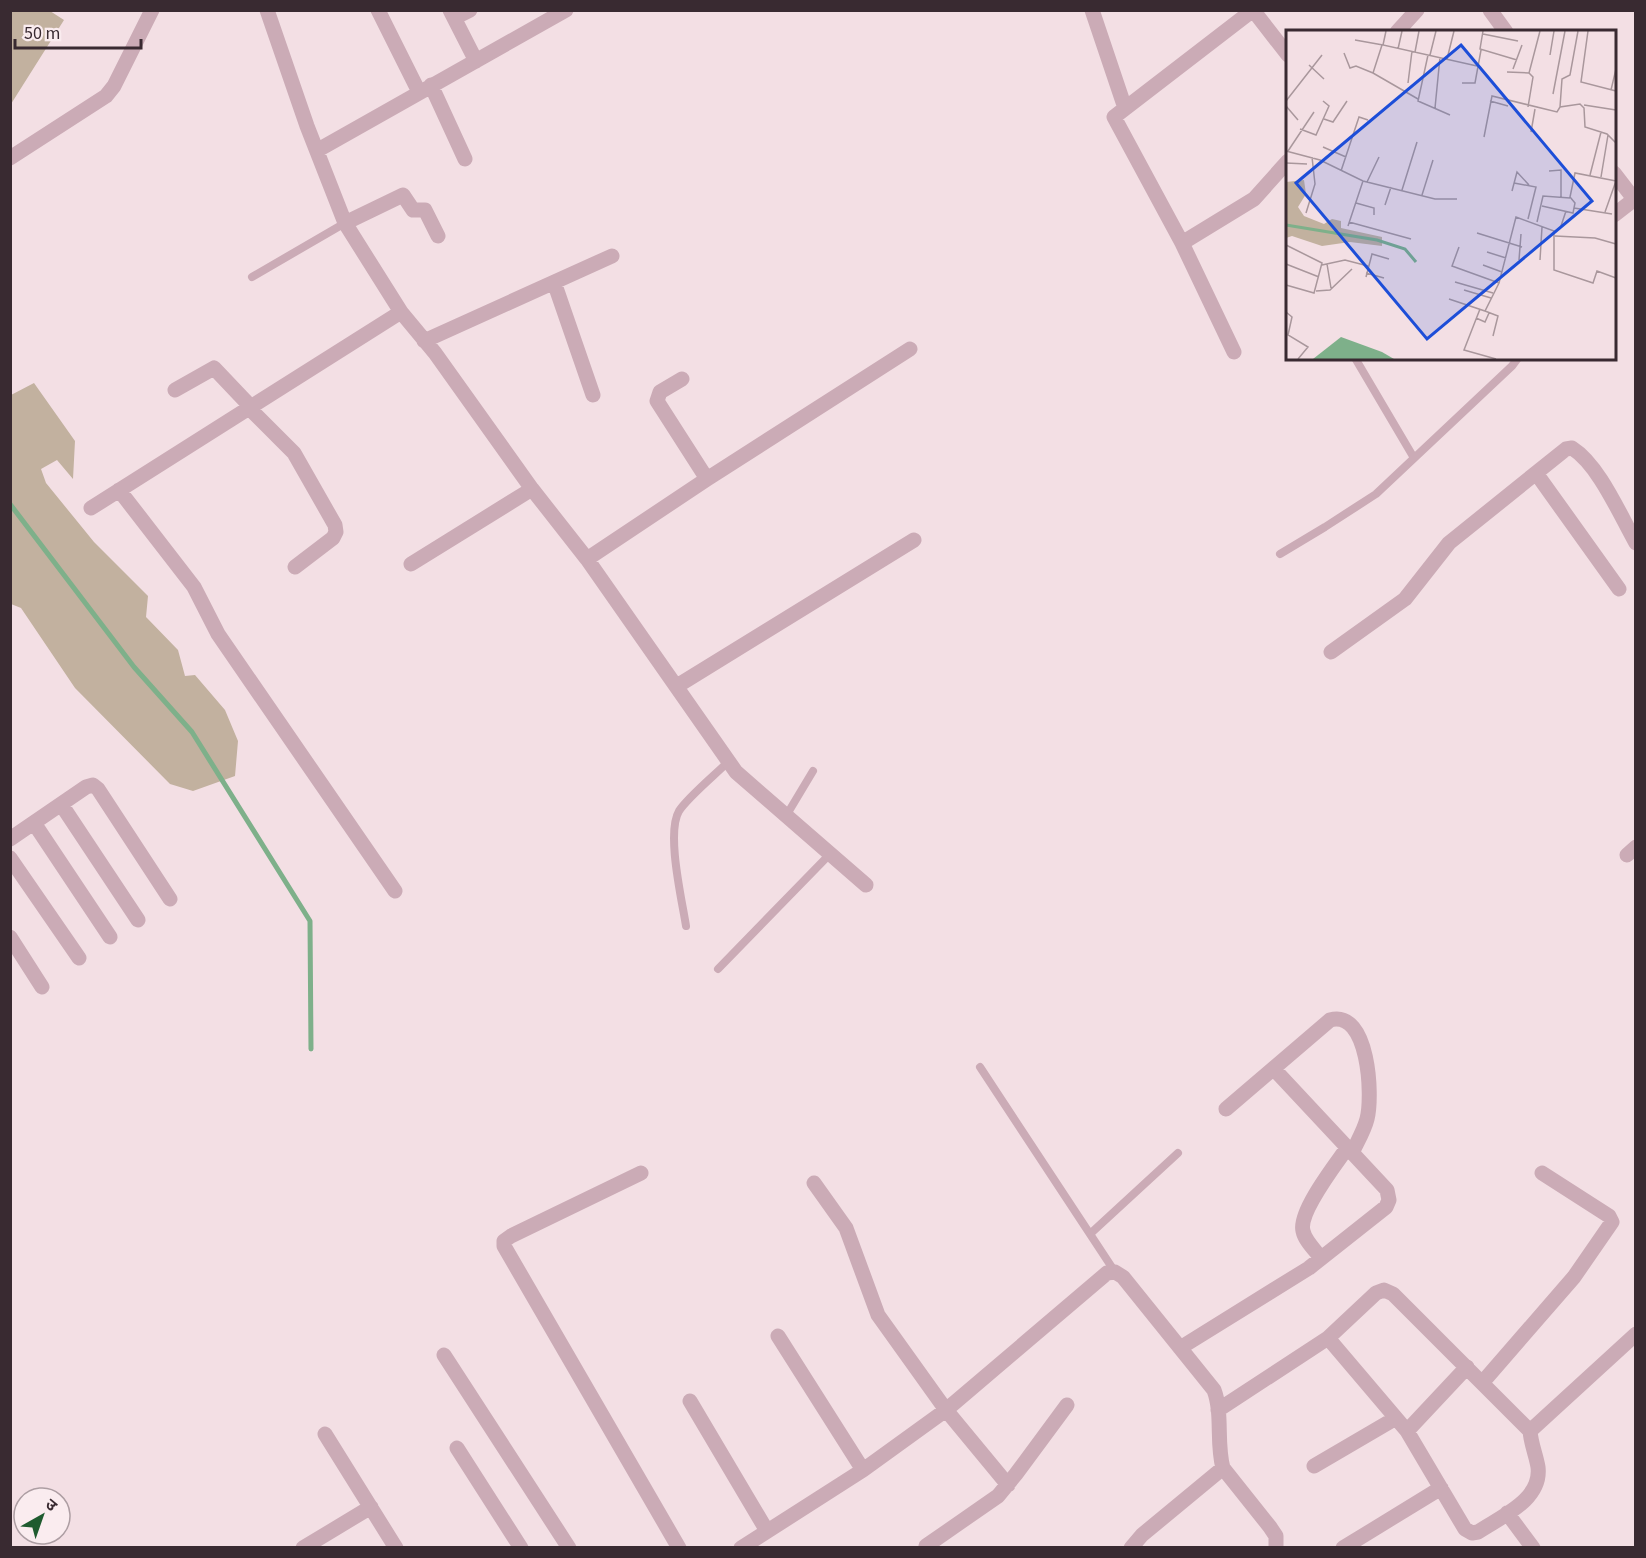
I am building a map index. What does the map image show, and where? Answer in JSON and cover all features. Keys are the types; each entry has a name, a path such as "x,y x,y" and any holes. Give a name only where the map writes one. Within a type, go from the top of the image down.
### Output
{"street":[{"path":"10,158 106,96 114,86 152,10"},
{"path":"267,10 307,126 345,223 400,312 587,559 728,762 745,781 866,885"},
{"path":"378,10 465,159"},
{"path":"470,10 452,14 476,61"},
{"path":"318,150 566,10"},
{"path":"1092,10 1125,108"},
{"path":"1234,352 1182,243 1114,117 1253,10 1286,54"},
{"path":"1398,30 1417,10"},
{"path":"1490,10 1505,30"},
{"path":"1182,243 1254,200 1286,162"},
{"path":"1616,175 1635,198 1616,213"},
{"path":"345,223 403,195 413,210 425,210 438,236"},
{"path":"424,341 612,256"},
{"path":"554,282 593,395"},
{"path":"91,508 400,312"},
{"path":"587,559 910,349"},
{"path":"175,390 214,368 294,453 335,525 336,532 333,538 296,567"},
{"path":"682,379 660,392 657,401 707,479"},
{"path":"1331,652 1405,599 1449,543 1566,449 1572,448 1579,452 1602,481 1635,543"},
{"path":"1536,473 1619,589"},
{"path":"411,564 532,489"},
{"path":"119,490 194,587 218,634 395,891"},
{"path":"677,686 914,540"},
{"path":"12,836 86,787 93,785 98,789 170,899"},
{"path":"61,804 138,920"},
{"path":"34,823 110,937"},
{"path":"10,858 79,958"},
{"path":"10,937 42,987"},
{"path":"1226,1109 1330,1020 1346,1021 1360,1037 1365,1052 1368,1109 1363,1129 1318,1189 1303,1221 1302,1229 1305,1236 1321,1258"},
{"path":"1180,1348 1309,1268 1386,1207 1389,1200 1387,1190 1274,1069"},
{"path":"640,1173 511,1236 504,1241 504,1246 679,1548"},
{"path":"1482,1383 1574,1277 1612,1222 1609,1216 1542,1173"},
{"path":"814,1183 846,1228 878,1315 946,1410 1008,1485"},
{"path":"741,1548 863,1470 946,1410 1107,1273 1115,1272 1124,1277 1214,1390 1218,1410 1220,1458 1224,1468 1276,1536 1276,1548"},
{"path":"1218,1410 1328,1338 1376,1293 1384,1290 1393,1294 1530,1431 1530,1440 1538,1465 1539,1477 1535,1489 1528,1498 1478,1532 1472,1533 1464,1529 1407,1431 1328,1338"},
{"path":"1530,1431 1635,1334"},
{"path":"778,1336 863,1470"},
{"path":"444,1355 569,1548"},
{"path":"1407,1431 1467,1367"},
{"path":"690,1401 767,1531"},
{"path":"926,1546 988,1504 1008,1485 1067,1405"},
{"path":"1314,1466 1396,1418"},
{"path":"325,1434 396,1548"},
{"path":"457,1448 521,1548"},
{"path":"1131,1548 1142,1535 1224,1468"},
{"path":"1343,1548 1441,1488"},
{"path":"303,1548 371,1507"},
{"path":"1507,1513 1533,1548"}],"lane":[{"path":"252,277 345,223"},
{"path":"1356,360 1414,458"},
{"path":"1280,554 1376,494 1516,360"},
{"path":"686,926 674,839 674,823 680,810 728,762"},
{"path":"786,816 813,771"},
{"path":"718,969 830,854"},
{"path":"980,1067 1115,1272"},
{"path":"1090,1234 1178,1153"}],"shaded area":[{"path":"11,10 50,11 64,20 11,104"},
{"path":"34,383 75,441 73,479 57,460 41,469 46,483 94,542 148,596 146,617 178,650 185,676 195,675 225,710 238,741 235,776 193,791 170,784 75,688 21,608 11,604 11,395"}],"waterway":[{"path":"10,504 134,667 192,732 310,921 311,1049"}]}
